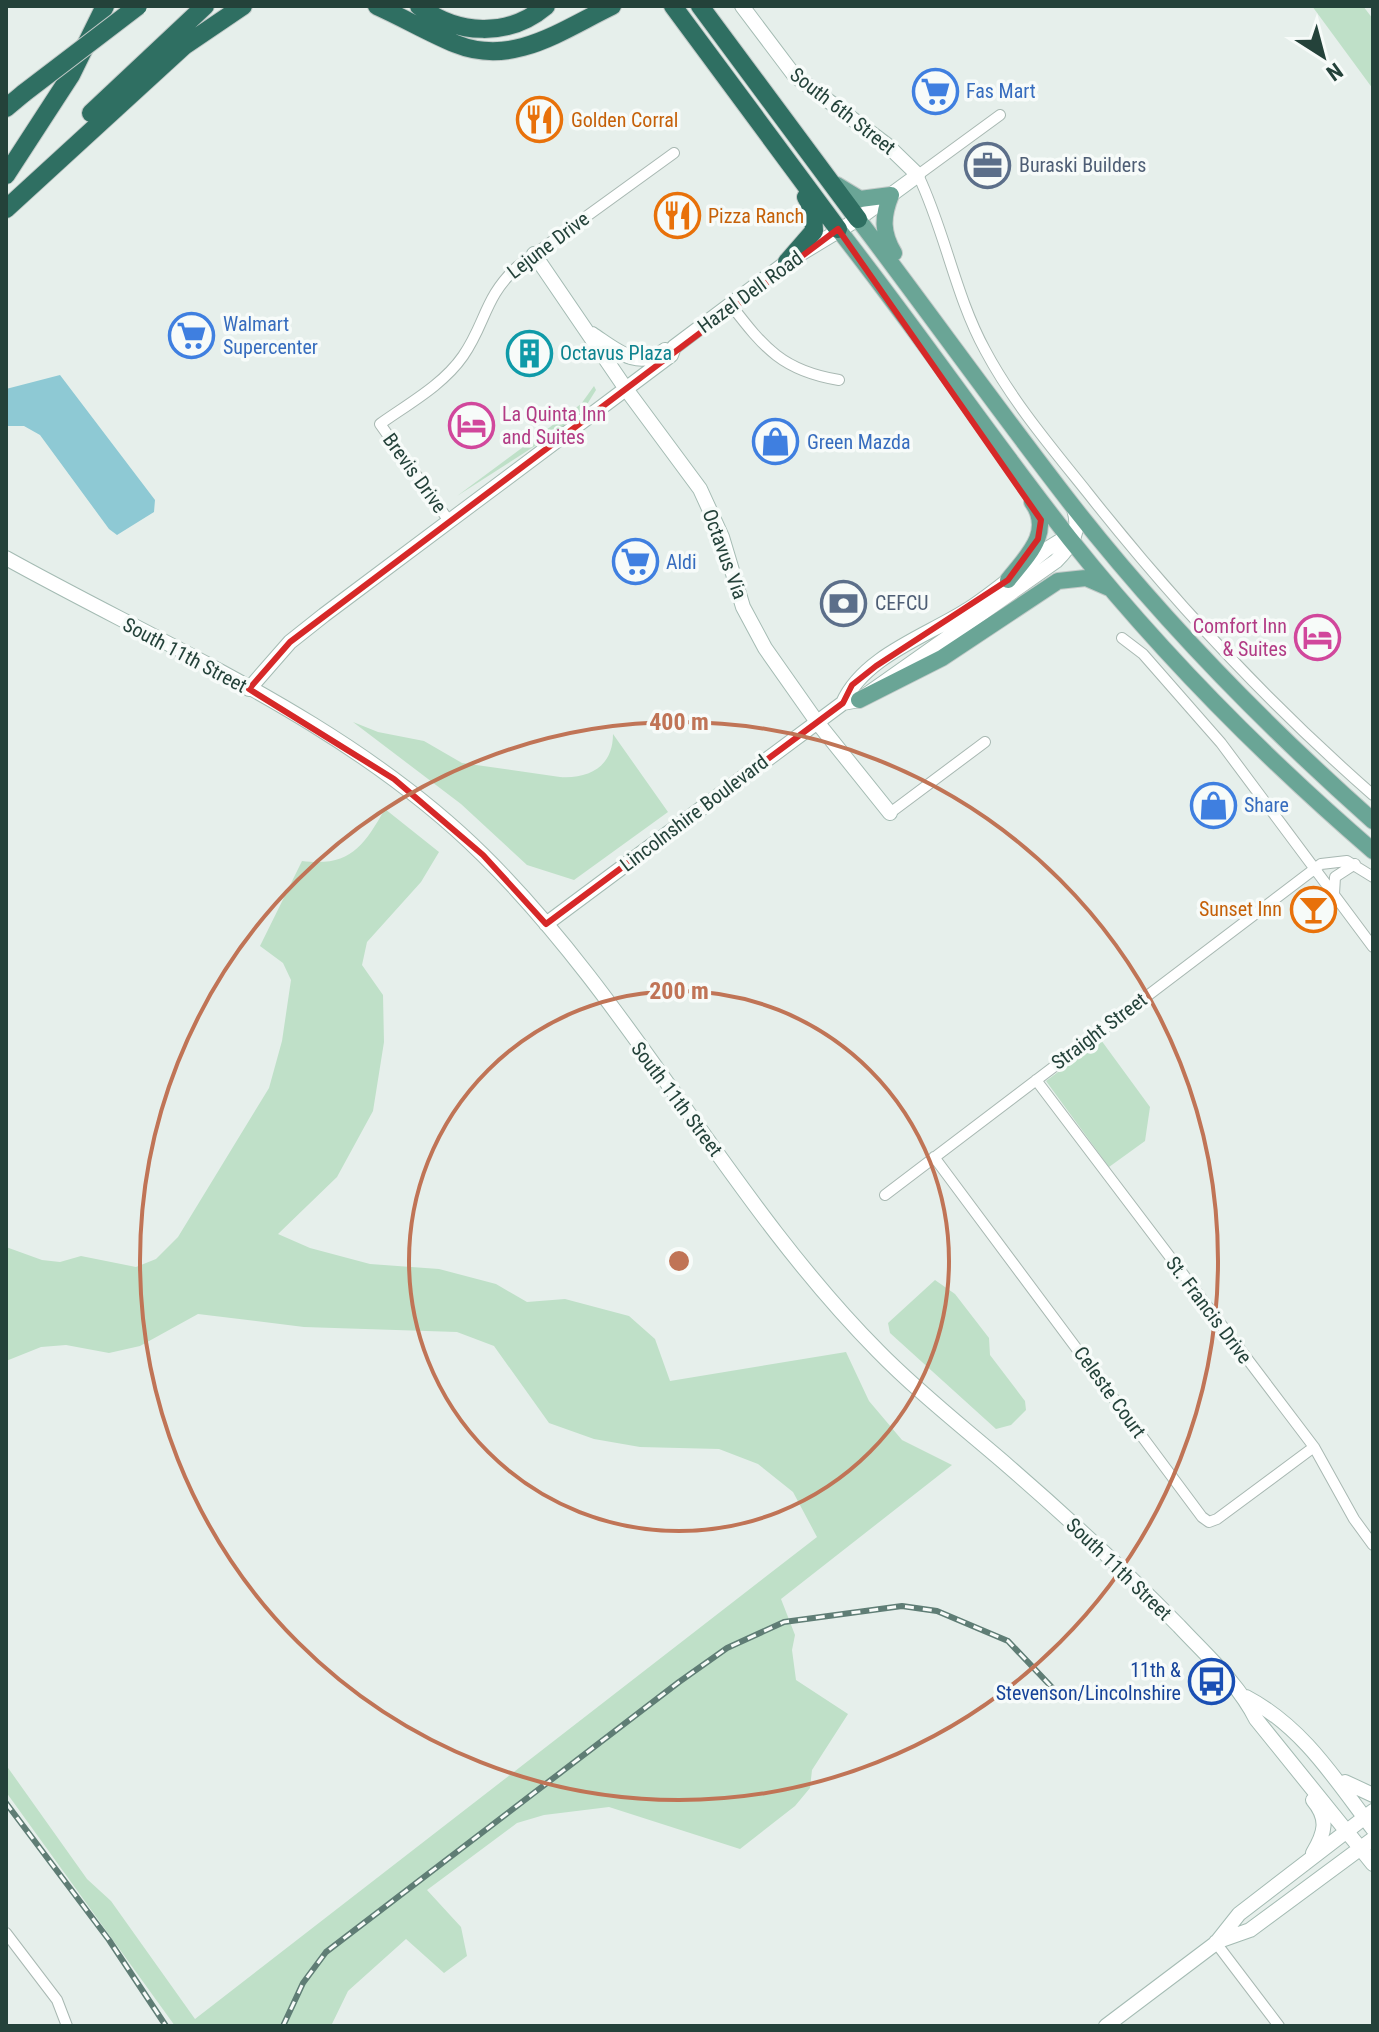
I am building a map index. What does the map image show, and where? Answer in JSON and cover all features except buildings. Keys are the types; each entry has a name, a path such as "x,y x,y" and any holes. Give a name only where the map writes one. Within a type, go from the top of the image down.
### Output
{"highway":[{"path":"6,175 64,87 105,6"},
{"path":"6,108 138,6"},
{"path":"6,208 115,89 205,6"},
{"path":"6,208 173,55 243,6"},
{"path":"377,6 457,45 495,53 536,44 612,6"},
{"path":"419,6 453,25 489,29 522,21 546,6"},
{"path":"663,6 693,34"},
{"path":"673,6 838,229"},
{"path":"700,6 858,219"},
{"path":"715,6 748,56 771,102"},
{"path":"760,124 778,135 842,213 858,219"},
{"path":"760,124 766,144 810,203 815,220 806,242 787,262"}],"main road":[{"path":"829,178 860,199 891,195 883,223 886,239 927,299 942,333"},
{"path":"858,219 1072,506 1188,641 1274,730 1373,821"},
{"path":"838,229 863,243 914,308 942,333"},
{"path":"838,229 1072,541 1119,596 1214,703 1373,851"},
{"path":"935,359 950,391 1038,510 1041,520 1038,539 1008,580"},
{"path":"1072,541 1089,546 1101,556 1225,695 1274,730"},
{"path":"851,702 942,658 1058,581 1079,577 1095,580 1119,596"}],"street":[{"name":"South 6th Street","path":"742,6 794,75 887,145 918,175"},
{"name":"Hazel Dell Road","path":"249,689 290,642 671,355 674,347 787,262 858,219 1000,115"},
{"name":"Lejune Drive","path":"380,424 451,370 463,356 497,287 534,254 674,153"},
{"path":"918,175 932,205 979,337 1001,378 1036,426 1113,525 1209,635 1306,734 1373,795"},
{"name":"Octavus Via","path":"534,254 626,389 700,489 722,537 751,623 817,722 890,813"},
{"path":"731,305 779,360 812,375 839,380"},
{"path":"588,332 639,360 656,357 674,347"},
{"name":"Brevis Drive","path":"380,424 449,521"},
{"path":"1072,506 1078,527 1072,541"},
{"name":"Lincolnshire Boulevard","path":"851,702 852,684 876,666 1008,580 1047,549 1060,541 1072,541"},
{"name":"Lincolnshire Boulevard","path":"546,924 817,722 987,613 1056,561 1072,541"},
{"name":"South 11th Street","path":"6,558 249,689 394,779 483,855 546,924 798,1260 849,1321 916,1386 1119,1566 1246,1697 1288,1724 1370,1819"},
{"path":"1122,638 1136,647 1192,709 1373,947"},
{"path":"890,813 985,742"},
{"path":"1314,869 1333,860 1355,864 1373,877"},
{"path":"1334,895 1335,877 1355,864"},
{"name":"Straight Street","path":"885,1195 1314,869"},
{"name":"St. Francis Drive","path":"1036,1080 1314,1447 1354,1519 1373,1545"},
{"name":"Celeste Court","path":"934,1157 1202,1517 1209,1522 1217,1519 1314,1447"},
{"name":"South 11th Street","path":"1246,1697 1259,1722 1347,1830 1367,1844 1373,1864"},
{"path":"1259,1722 1261,1735 1323,1814 1323,1834 1308,1860"},
{"path":"1338,1781 1373,1795"},
{"path":"1106,2026 1216,1943 1239,1914 1347,1830 1370,1819"},
{"path":"1216,1943 1250,1930 1367,1844"},
{"path":"6,1933 57,2000 67,2026"},
{"path":"1216,1943 1279,2026"}],"highlighted area":[{"path":"838,229 1041,520 1038,539 1008,580 876,666 852,685 843,703 546,924 483,855 394,779 249,689 290,642"}],"green space":[{"path":"1312,6 1363,6 1373,19 1373,89"},
{"path":"594,386 596,390 586,406 563,428 457,496 581,404"},
{"path":"353,722 378,732 424,741 462,763 560,777 581,776 598,768 609,754 613,734 668,812 574,880 527,865 461,804"},
{"path":"385,809 439,852 421,882 367,942 362,965 383,995 384,1042 373,1111 337,1177 278,1234 310,1248 370,1264 439,1269 496,1284 527,1302 565,1299 629,1316 655,1339 670,1381 846,1352 869,1401 902,1440 952,1465 781,1599 795,1635 792,1650 796,1680 848,1714 812,1770 810,1788 795,1806 740,1849 609,1807 544,1815 517,1823 427,1890 461,1927 467,1956 444,1973 406,1939 348,1991 331,2026 175,2026 6,1792 6,1765 87,1879 111,1901 195,2019 817,1537 793,1492 758,1464 719,1449 640,1447 594,1439 549,1423 494,1346 457,1332 304,1327 198,1314 140,1346 109,1353 66,1345 41,1347 6,1361 6,1247 42,1260 60,1262 81,1256 136,1267 156,1259 178,1237 269,1088 282,1041 291,980 283,963 260,946 302,861 332,861 353,852 370,834"},
{"path":"1101,1040 1150,1107 1145,1141 1109,1167 1046,1081"},
{"path":"935,1280 955,1294 989,1338 990,1355 1025,1401 1026,1410 1011,1425 996,1429 890,1333 888,1323"}],"water":[{"path":"60,375 155,500 154,512 117,535 109,529 40,435 24,426 6,426 6,389"}],"railway":[{"path":"283,2026 303,1983 326,1952 679,1682 727,1648 784,1622 902,1606 937,1611 1008,1641 1064,1700"},
{"path":"6,1803 109,1940 166,2026"}],"place":[{"name":"Fas Mart","path":"935,91"},
{"name":"Golden Corral","path":"540,120"},
{"name":"Buraski Builders","path":"988,165"},
{"name":"Pizza Ranch","path":"677,216"},
{"name":"Walmart Supercenter","path":"192,336"},
{"name":"Octavus Plaza","path":"529,353"},
{"name":"La Quinta Inn and Suites","path":"471,425"},
{"name":"Green Mazda","path":"776,442"},
{"name":"Aldi","path":"635,562"},
{"name":"CEFCU","path":"844,603"},
{"name":"Comfort Inn & Suites","path":"1318,638"},
{"name":"Share","path":"1213,805"},
{"name":"Sunset Inn","path":"1313,909"},
{"name":"11th & Stevenson/Lincolnshire","path":"1212,1682"}]}
